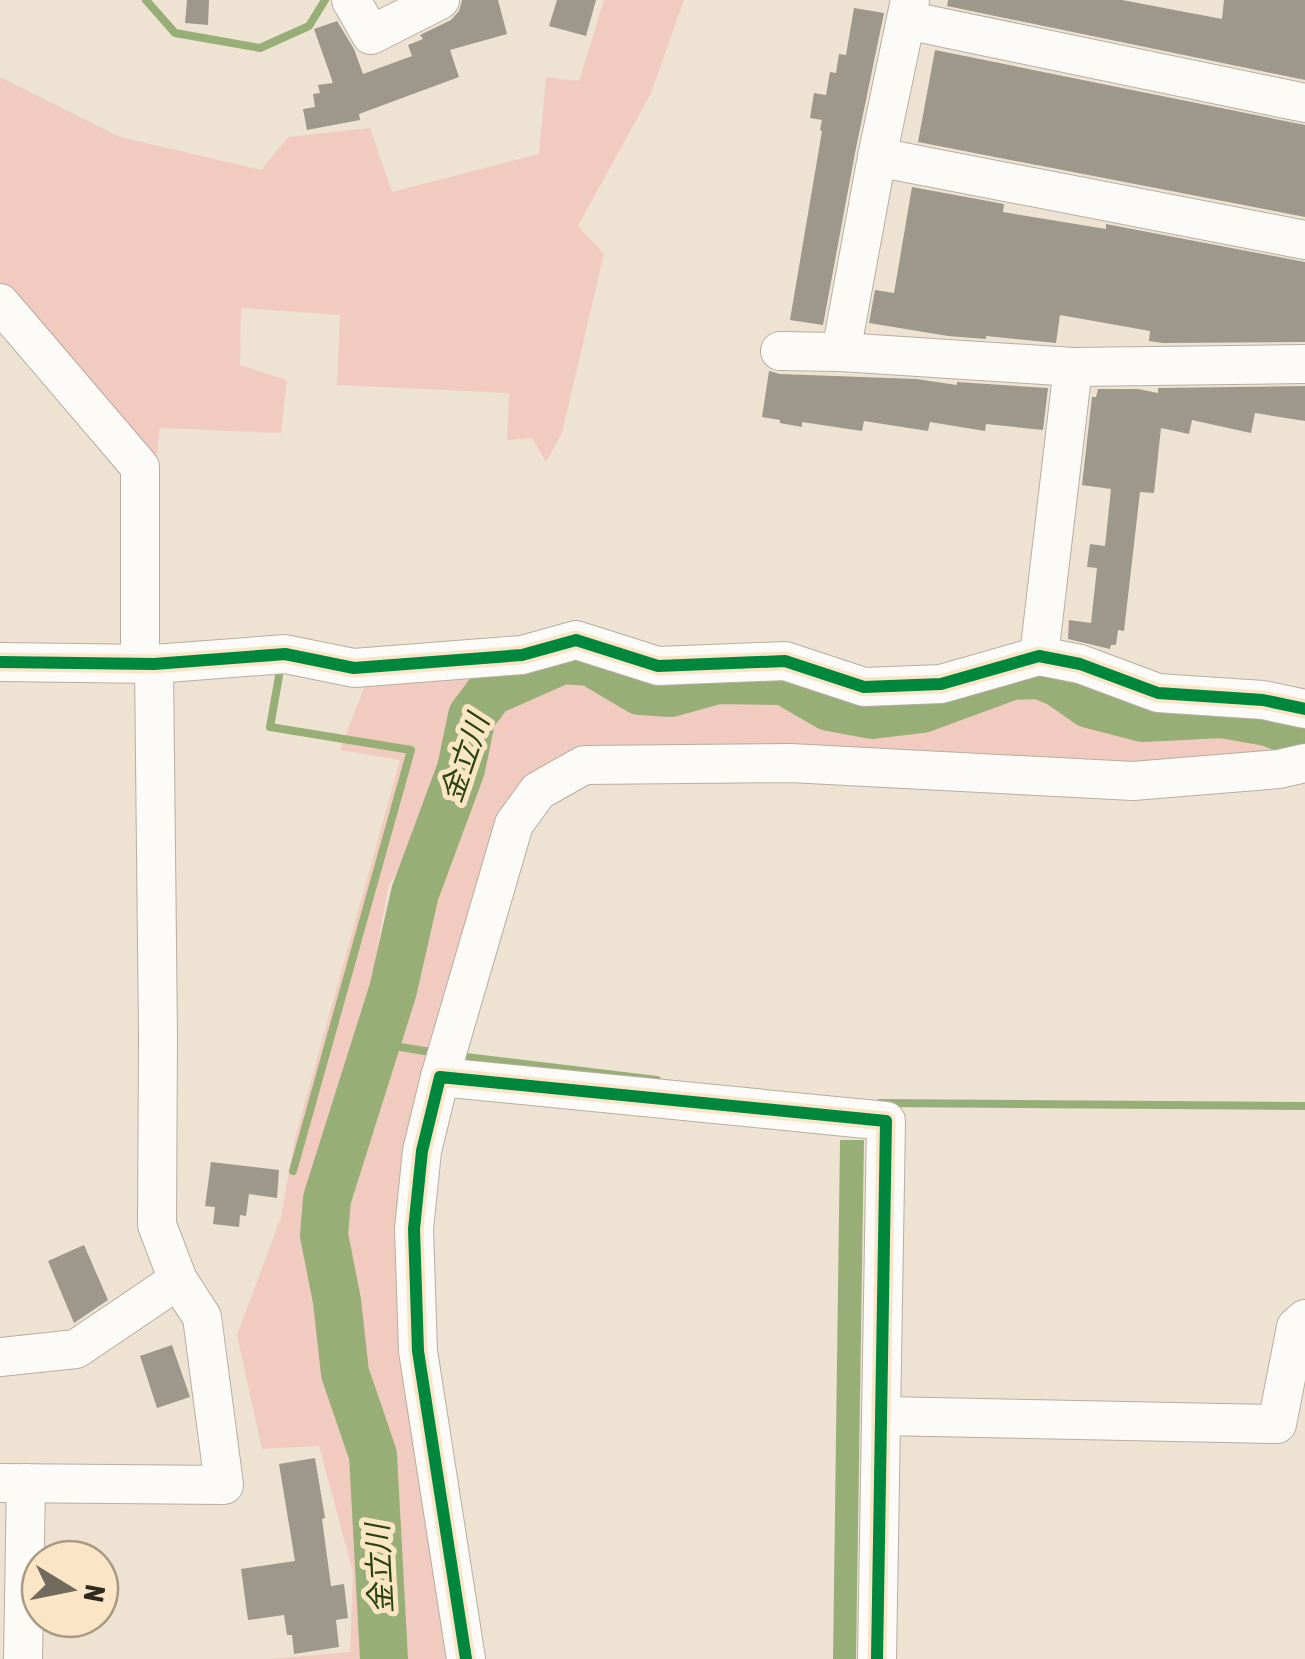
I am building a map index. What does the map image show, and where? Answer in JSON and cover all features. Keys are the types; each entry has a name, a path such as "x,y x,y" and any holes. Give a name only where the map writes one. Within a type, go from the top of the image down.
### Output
{"street":[{"path":"351,0 371,34 440,0"},
{"path":"841,352 876,157 908,10 1305,104"},
{"path":"876,157 1305,240"},
{"path":"0,302 140,467 158,1018 158,1225 178,1280 202,1318 224,1485 13,1483 23,1659"},
{"path":"780,351 1073,367 1305,364"},
{"path":"1039,656 1073,367"},
{"path":"0,662 147,664 284,654 354,668 522,655 576,640 658,666 786,661 864,687 941,684 1039,656 1080,664 1158,693 1264,700 1305,709"},
{"path":"466,1659 418,1351 414,1229 422,1151 440,1077 514,824 538,791 584,765 790,763 1133,781 1305,764"},
{"path":"440,1077 886,1120 877,1659"},
{"path":"0,1358 76,1348 178,1280"},
{"path":"881,1416 1276,1424 1296,1327 1305,1319"}],"shaded area":[{"path":"604,0 684,0 651,93 578,226 604,254 562,433 546,462 532,438 507,440 509,393 337,385 340,315 241,308 240,365 287,380 281,433 160,428 155,470 0,292 0,77 120,137 261,170 288,137 370,128 392,192 539,154 546,77 579,81"},
{"path":"474,667 443,786 388,888 369,997 309,1222 331,1375 363,1465 364,1566 375,1659 270,1659 350,1652 353,1572 319,1446 262,1449 237,1335 281,1217 295,1138 400,760 340,750 367,680"},
{"path":"581,670 655,708 722,691 778,693 821,717 896,727 1037,688 1126,727 1247,727 1305,753 1136,775 801,754 528,786 406,1162 452,1659 406,1659 383,1441 351,1363 348,1290 333,1219 491,707"},
{"path":"840,1140 864,1140 856,1659 833,1659"}],"building":[{"path":"187,0 209,0 208,25 185,23"},
{"path":"462,0 498,0 507,34 450,50 459,77 359,114 360,120 307,130 303,109 315,107 313,94 320,93 318,85 333,83 314,29 337,21 363,74 412,56 408,45 451,20"},
{"path":"557,0 596,0 586,36 549,26"},
{"path":"948,0 1122,0 1222,19 1224,0 1305,0 1305,80 947,6"},
{"path":"854,8 884,13 823,325 790,320 822,131 822,120 810,118 814,93 826,95 830,72 836,73 839,54 846,55"},
{"path":"935,50 1305,125 1305,217 918,142"},
{"path":"912,187 1004,204 1003,212 1106,229 1106,224 1305,262 1305,342 1163,343 1149,341 1150,331 1060,315 1056,343 948,336 869,323 875,290 894,293"},
{"path":"769,371 1048,388 1043,430 986,424 985,431 930,422 928,431 864,421 862,431 802,422 802,427 780,423 762,417"},
{"path":"1305,386 1305,421 1255,413 1251,433 1192,420 1189,434 1161,428 1154,493 1140,492 1124,631 1118,630 1116,645 1110,649 1068,639 1069,620 1091,623 1097,568 1087,567 1090,544 1105,546 1111,489 1082,485 1092,397 1096,397 1098,389 1158,393 1158,388"},
{"path":"211,1162 279,1170 277,1198 249,1194 246,1216 240,1215 239,1227 213,1224 215,1207 205,1206"},
{"path":"84,1245 108,1300 74,1323 48,1261"},
{"path":"172,1345 190,1397 157,1408 140,1356"},
{"path":"315,1458 331,1586 344,1584 348,1618 336,1620 339,1647 294,1654 284,1615 248,1620 241,1569 295,1561 279,1464"}],"waterway":[{"path":"146,0 175,33 260,48 309,26 325,0"},
{"name":"金立川","path":"384,1659 373,1455 345,1373 324,1235 327,1199 393,990 415,893 461,769 472,716 490,692 562,660 591,662 640,691 670,693 717,680 784,681 829,707 872,715 922,709 1012,676 1039,675 1059,683 1089,704 1143,718 1222,714 1268,722 1305,736"},
{"path":"279,676 270,727 411,750 293,1171"},
{"path":"376,1043 431,1052"},
{"path":"457,1056 657,1080"},
{"path":"880,1103 1305,1106"}],"cycle path":[{"path":"0,662 154,664 285,654 354,668 522,655 576,640 658,666 785,661 864,687 941,684 1039,656 1080,664 1158,693 1263,700 1305,709"},
{"path":"466,1659 418,1351 414,1229 422,1151 440,1077 886,1121 877,1659"}]}
